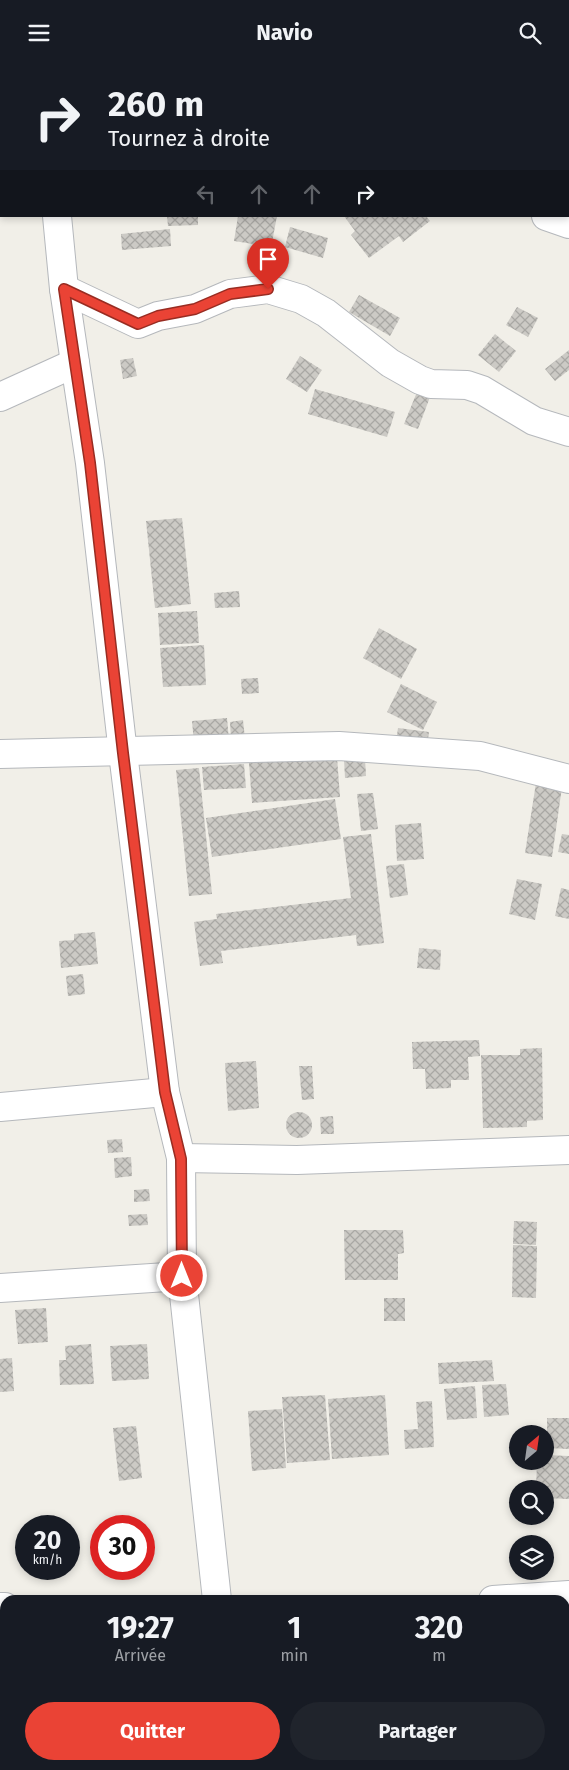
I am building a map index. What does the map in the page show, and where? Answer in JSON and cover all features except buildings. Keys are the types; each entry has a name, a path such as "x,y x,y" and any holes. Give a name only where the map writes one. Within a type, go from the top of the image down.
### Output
{"street":[{"path":"57,217 64,289 90,463 123,753 165,1092 181,1159 182,1276 216,1595"},
{"path":"549,217 569,224"},
{"path":"64,289 138,324 158,316 195,309 230,294 268,289 301,299 326,313 390,363 420,380 430,384 467,385 482,390 534,421 569,432"},
{"path":"0,397 75,363"},
{"path":"0,755 340,746 480,756 569,779"},
{"path":"0,1107 165,1092"},
{"path":"181,1159 297,1160 569,1150"},
{"path":"0,1288 182,1276"}],"route":[{"path":"182,1276 181,1159 165,1092 123,753 90,463 64,289 138,324 158,316 195,309 230,294 268,289"}]}
